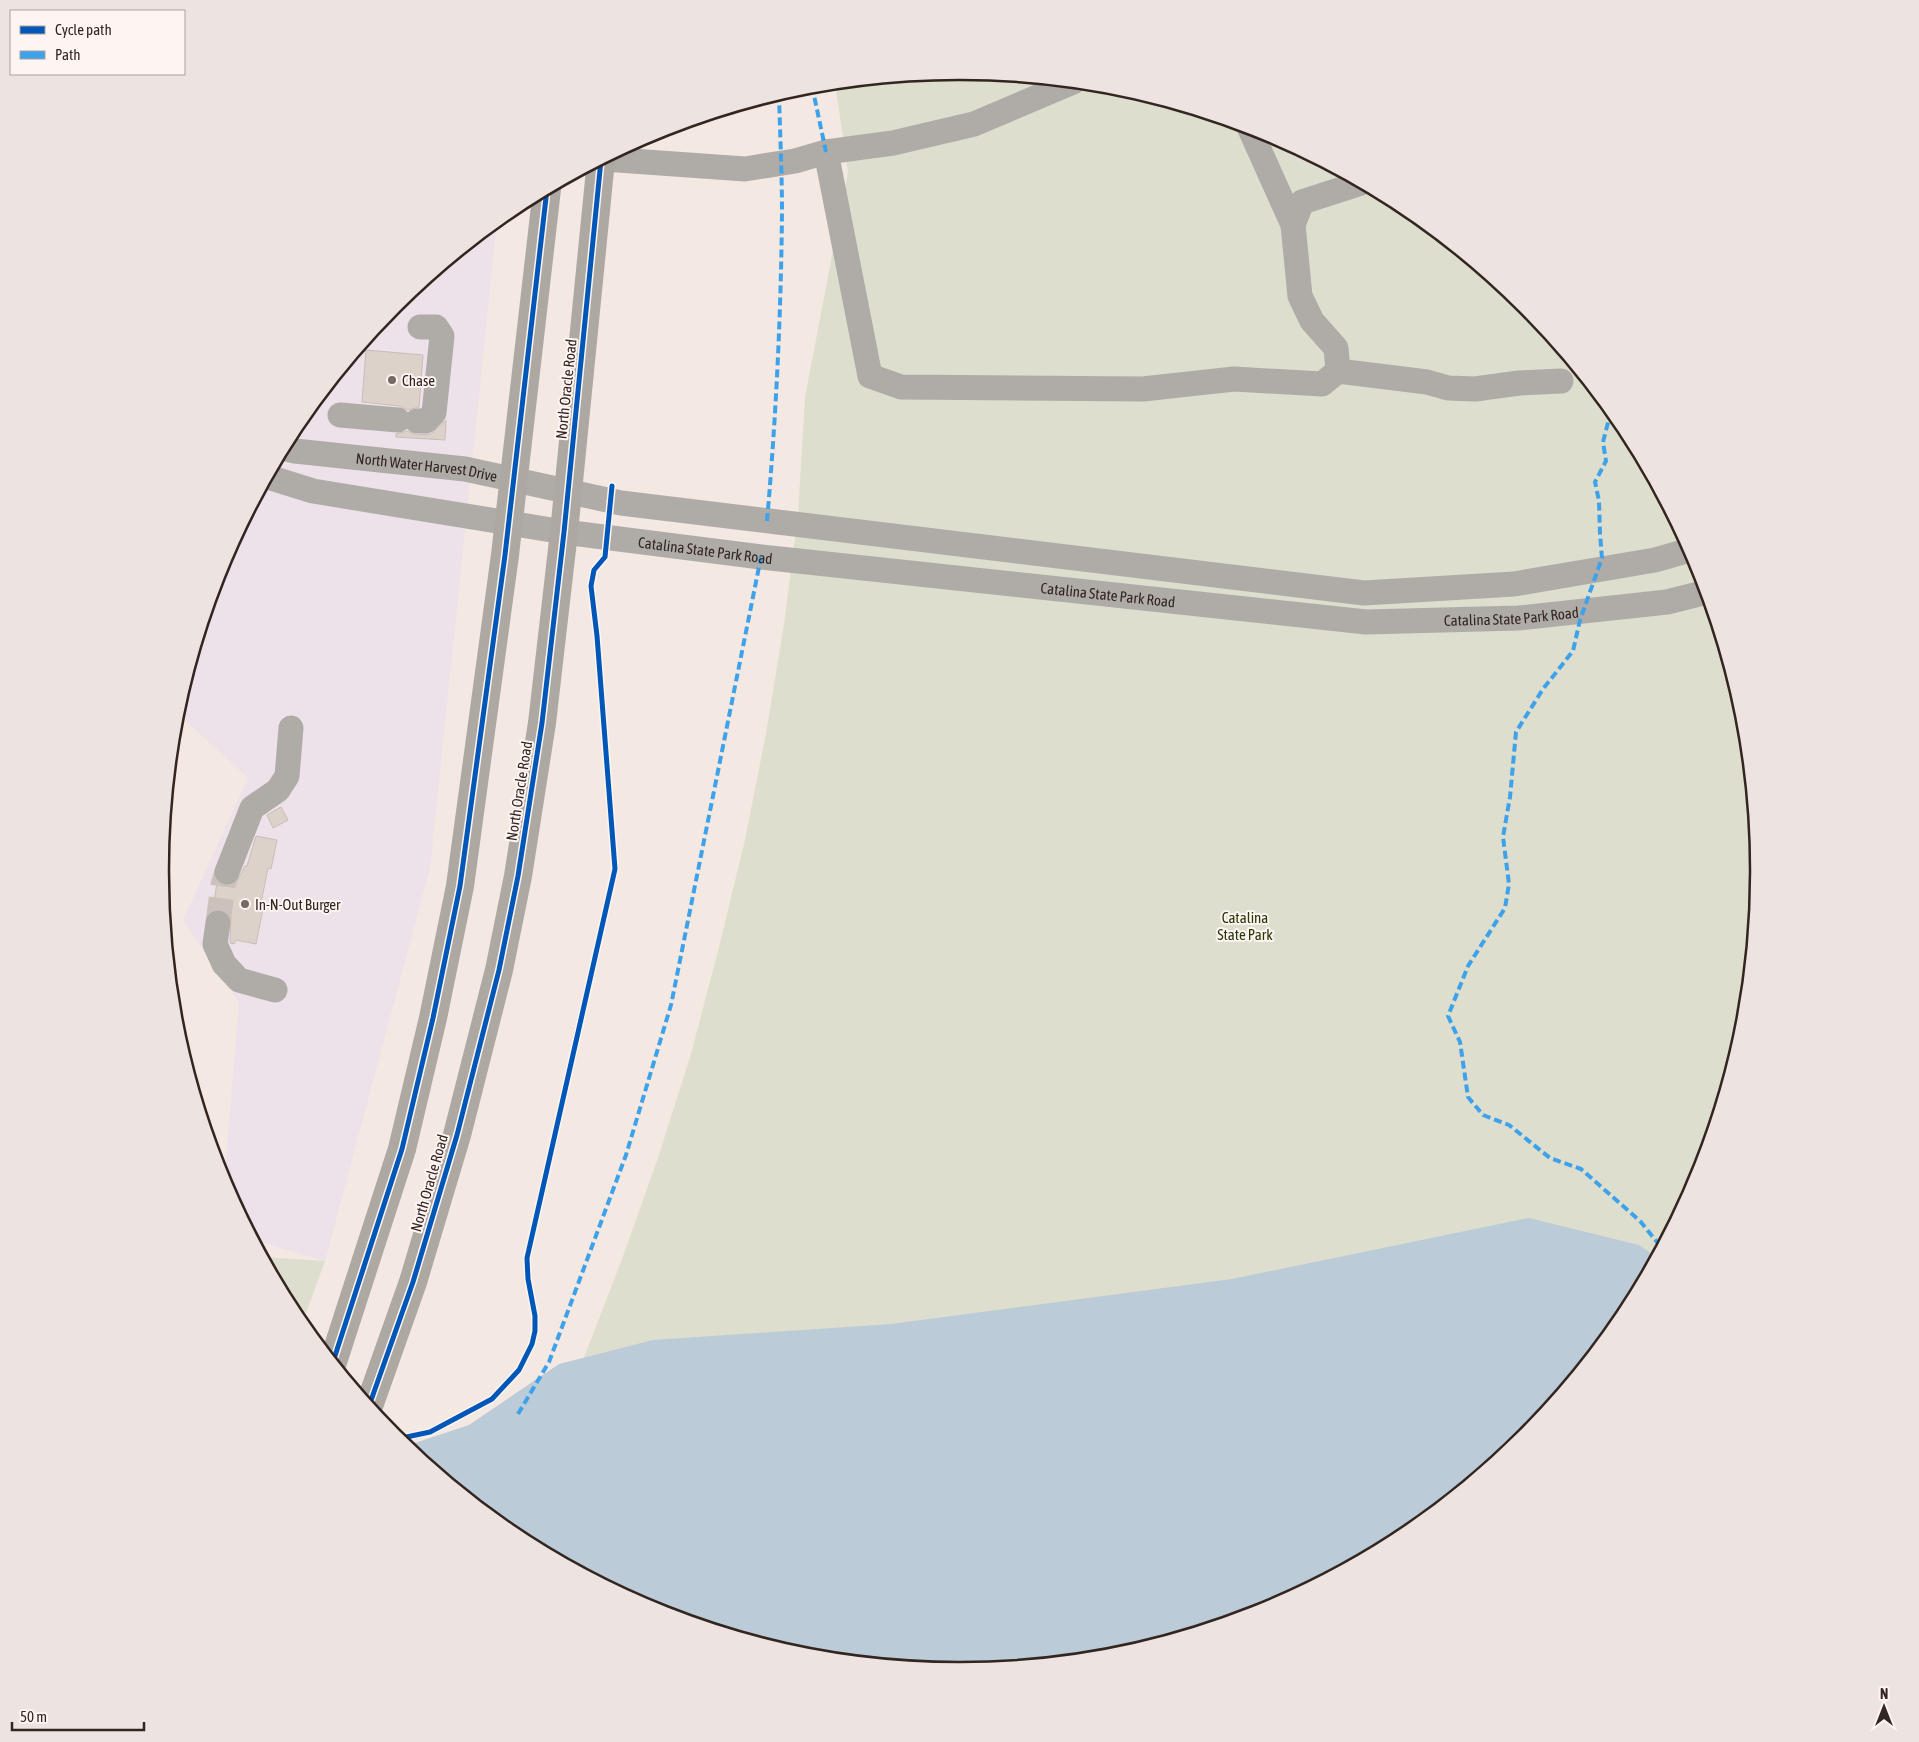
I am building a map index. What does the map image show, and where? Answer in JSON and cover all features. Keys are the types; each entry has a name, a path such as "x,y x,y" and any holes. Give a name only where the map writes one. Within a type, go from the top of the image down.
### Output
{"highway":[{"name":"North Oracle Road","path":"371,1400 416,1273 456,1135 499,970 518,876 542,723 564,532 601,167"},
{"path":"335,1356 402,1149 435,1009 463,868 509,523 546,197"}],"street":[{"path":"613,161 745,168 795,161 826,152 893,143 974,124 1062,87"},
{"path":"1253,137 1293,224 1300,296 1312,321 1336,348 1338,371"},
{"path":"826,152 870,376 901,387 1143,389 1234,379 1322,384 1338,371 1427,382 1448,388 1476,389 1519,383 1561,381"},
{"path":"1293,224 1302,202 1354,185"},
{"path":"340,415 426,421 434,413 442,336 436,328 420,327"},
{"name":"North Water Harvest Drive","path":"290,450 465,469 568,492"},
{"path":"272,478 313,491 509,523"},
{"name":"Catalina State Park Road","path":"568,492 621,503 1364,593 1514,584 1655,560 1683,552"},
{"name":"Catalina State Park Road","path":"509,523 564,532 799,561 1366,622 1518,618 1667,602 1700,594"},
{"path":"799,561 803,525"},
{"path":"227,872 252,808 278,790 287,776 291,728"},
{"path":"218,923 215,944 224,964 239,980 275,990"}],"shaded area":[{"path":"496,230 430,868 325,1261 261,1242 229,1174 225,1165 239,1002 183,920 248,778 184,719 195,666 210,617 250,521 274,475 302,432 332,389 365,349 438,276"}],"green space":[{"name":"Catalina State Park","path":"960,80 1011,82 1063,87 1114,95 1214,122 1262,140 1309,162 1355,186 1399,213 1441,243 1481,276 1519,312 1554,349 1587,389 1617,432 1645,476 1669,521 1690,568 1709,617 1724,666 1735,717 1744,768 1749,819 1750,871 1749,923 1744,974 1735,1025 1724,1076 1709,1125 1690,1174 1669,1221 1645,1266 1617,1310 1587,1353 1554,1393 1519,1430 1481,1466 1441,1499 1399,1529 1355,1556 1262,1602 1214,1620 1114,1647 1063,1655 856,1655 805,1647 705,1620 657,1602 564,1556 510,1522 538,1465 581,1365 621,1262 658,1158 691,1054 719,947 745,840 766,733 784,624 798,515 805,397 848,172 836,90 908,82"},
{"path":"269,1257 325,1261 305,1315"}],"water":[{"path":"1529,1218 1639,1245 1651,1254 1617,1310 1587,1353 1554,1393 1481,1466 1441,1499 1399,1529 1355,1556 1309,1580 1262,1602 1214,1620 1114,1647 1063,1655 960,1662 856,1655 805,1647 705,1620 657,1602 564,1556 520,1529 478,1499 414,1443 469,1425 559,1364 653,1340 891,1324 1232,1279"}],"building":[{"name":"Chase","path":"366,350 423,355 419,407 408,410 399,406 362,402"},
{"path":"446,420 445,440 396,437 396,434 407,431 417,435 431,434"},
{"path":"281,807 288,820 273,828 267,815"},
{"name":"In-N-Out Burger","path":"256,836 277,840 271,869 268,868 261,903 264,904 256,944 236,940 234,944 230,943 231,917 226,911 220,909 213,910 217,882 222,886 236,883 245,866 247,866"}],"tunnel":[{"path":"218,923 223,885 227,872"}],"marked path":[{"path":"814,94 826,152"},
{"path":"767,521 780,289 782,197 779,101"},
{"path":"1609,420 1603,442 1606,461 1595,482 1599,501 1602,558 1580,620 1573,651 1543,689 1516,732 1510,797 1503,837 1509,884 1505,908 1468,966 1448,1016 1460,1042 1468,1097 1483,1115 1509,1125 1550,1158 1581,1169 1640,1221 1657,1243"},
{"path":"518,1414 549,1362 626,1155 671,1005 761,557"}],"cycle path":[{"path":"371,1400 413,1282 457,1135 499,970 518,876 542,723 564,532 600,167"},
{"path":"335,1356 402,1149 433,1018 460,886 505,555 546,197"},
{"path":"407,1437 430,1432 492,1399 519,1370 532,1344 535,1331 535,1316 528,1279 527,1258 615,869 597,636 591,586 594,570 605,557 612,486"}],"place":[{"name":"Chase","path":"392,380"},
{"name":"In-N-Out Burger","path":"245,904"}]}
